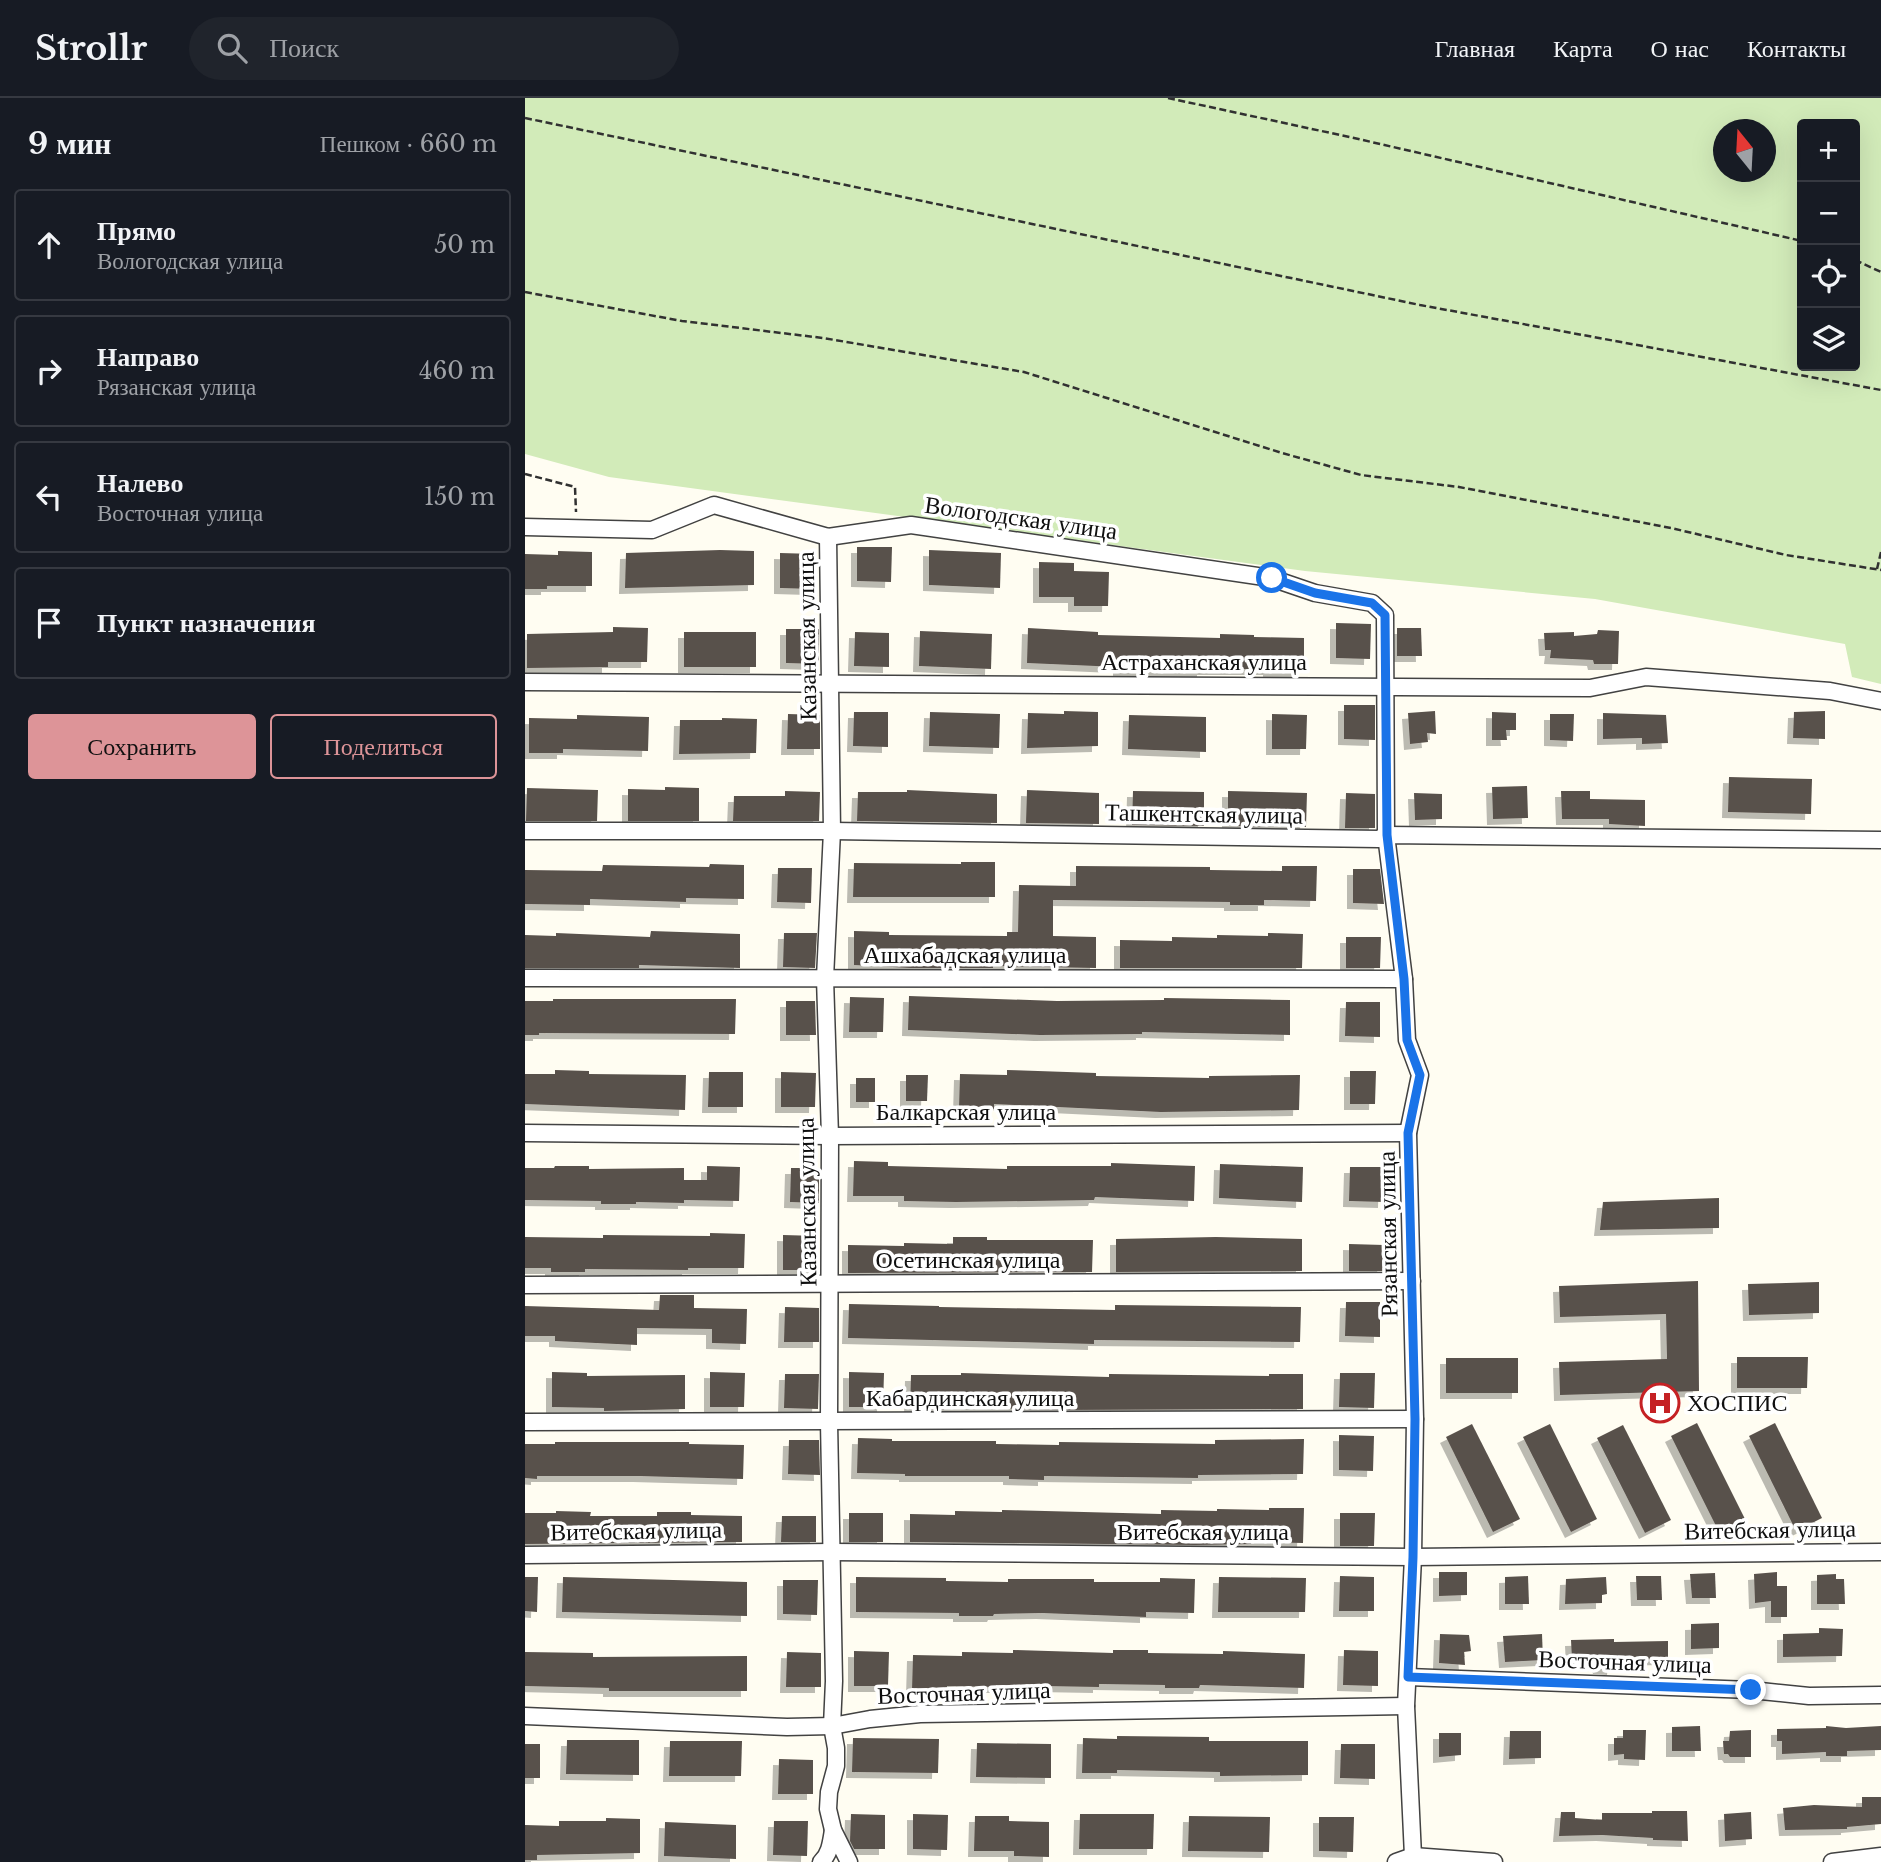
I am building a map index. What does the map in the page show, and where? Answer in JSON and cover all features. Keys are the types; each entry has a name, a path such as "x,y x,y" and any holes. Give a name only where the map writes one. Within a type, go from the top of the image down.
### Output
{"street":[{"name":"Вологодская улица","path":"525,527 652,530 714,505 828,537 911,525 1272,578 1315,593 1372,603 1385,615"},
{"name":"Казанская улица","path":"828,537 832,831 825,978 830,1136 829,1422 834,1681 832,1726 836,1748 836,1766 829,1792 828,1810 832,1830 849,1862"},
{"name":"Рязанская улица","path":"1385,615 1387,835 1404,979 1407,1040 1420,1075 1408,1133 1415,1419 1413,1557 1406,1706 1413,1856"},
{"name":"Астраханская улица","path":"525,682 1590,688 1646,677 1831,691 1881,701"},
{"name":"Ташкентская улица","path":"525,831 832,831 1379,839 1387,835 1881,840"},
{"name":"Ашхабадская улица","path":"525,978 1404,979"},
{"name":"Балкарская улица","path":"525,1133 830,1136 1408,1133"},
{"name":"Осетинская улица","path":"525,1285 1412,1282"},
{"name":"Кабардинская улица","path":"525,1422 1415,1419"},
{"name":"Витебская улица","path":"525,1555 832,1552 1413,1557 1881,1552"},
{"name":"Восточная улица","path":"1408,1677 1751,1690 1809,1696 1881,1695"},
{"name":"Восточная улица","path":"525,1716 787,1727 832,1726 870,1718 920,1714 1406,1706"},
{"path":"821,1862 831,1845 832,1830"},
{"path":"1396,1862 1413,1856 1495,1862"},
{"path":"1832,1862 1881,1856"}],"path":[{"path":"1168,98 1797,240"},
{"path":"525,118 1420,305 1881,390"},
{"path":"1860,262 1881,272"},
{"path":"525,292 682,321 823,338 1024,372 1360,475 1459,487 1671,528 1786,555 1879,570 1881,552"},
{"path":"525,474 575,486 576,528"}],"green space":[{"path":"525,98 1881,98 1881,684 1852,677 1845,644 1595,599 1305,571 609,477 525,454"}],"building":[{"path":"857,547 892,547 891,582 857,581"},
{"path":"929,550 1001,553 1000,588 929,585"},
{"path":"558,551 592,552 592,586 525,589 525,554 558,555"},
{"path":"754,551 754,585 625,588 626,553"},
{"path":"780,553 815,554 814,589 780,588"},
{"path":"1039,562 1074,563 1074,571 1109,572 1108,606 1074,606 1074,597 1039,597"},
{"path":"1336,623 1371,624 1370,659 1336,658"},
{"path":"613,627 648,628 647,662 608,662 608,667 527,668 527,634 613,632"},
{"path":"1028,628 1098,632 1098,635 1220,638 1220,634 1304,638 1304,673 1269,672 1269,669 1203,669 1203,672 1119,670 1119,667 1027,663"},
{"path":"1397,628 1421,628 1422,656 1397,656"},
{"path":"786,629 819,629 819,664 786,663"},
{"path":"1598,630 1619,631 1618,664 1594,664 1593,660 1550,658 1551,650 1545,650 1544,633 1574,632 1574,636 1597,634"},
{"path":"920,631 992,634 991,669 919,666"},
{"path":"684,632 756,632 756,667 684,667"},
{"path":"855,632 889,633 889,667 854,666"},
{"path":"1344,705 1375,705 1375,740 1344,739"},
{"path":"1064,711 1098,712 1098,746 1027,748 1028,713 1064,714"},
{"path":"1435,711 1436,734 1427,733 1428,742 1410,744 1408,713"},
{"path":"1825,711 1825,739 1793,738 1794,712"},
{"path":"854,712 888,712 888,747 853,746"},
{"path":"930,712 1000,714 999,748 929,746"},
{"path":"1492,712 1516,713 1516,730 1506,730 1507,740 1492,740"},
{"path":"1603,713 1666,715 1668,743 1642,744 1642,738 1603,739"},
{"path":"788,714 820,715 820,749 787,749"},
{"path":"1272,714 1307,715 1306,749 1272,749"},
{"path":"1550,714 1574,714 1573,741 1550,740"},
{"path":"577,715 649,717 648,751 563,749 563,753 529,753 529,718 577,719"},
{"path":"1129,715 1206,717 1206,752 1128,749"},
{"path":"757,719 756,753 679,754 680,720"},
{"path":"1729,777 1812,779 1811,814 1728,812"},
{"path":"1527,786 1528,818 1493,819 1492,787"},
{"path":"665,787 699,788 699,821 628,821 628,789 665,790"},
{"path":"527,788 598,790 597,821 526,821"},
{"path":"907,790 997,794 997,823 857,821 858,792"},
{"path":"1027,790 1099,793 1099,824 1026,823"},
{"path":"785,791 820,792 819,821 733,821 734,796 785,796"},
{"path":"1133,791 1204,792 1204,826 1132,825"},
{"path":"1228,791 1307,793 1306,827 1228,826"},
{"path":"1561,791 1590,791 1590,799 1645,800 1645,826 1609,824 1609,819 1562,819"},
{"path":"1346,793 1375,794 1375,828 1345,828"},
{"path":"1414,793 1442,794 1442,819 1415,820"},
{"path":"995,862 995,897 853,897 854,863"},
{"path":"710,864 744,865 744,899 686,898 686,902 590,899 590,905 525,904 525,870 602,871 603,865 709,867"},
{"path":"1076,866 1210,867 1210,870 1282,871 1282,866 1317,866 1316,901 1264,900 1264,905 1230,905 1230,902 1053,900 1053,936 1096,937 1096,968 911,968 854,965 854,931 889,932 889,935 1007,936 1007,932 1018,932 1019,885 1076,886"},
{"path":"778,868 812,868 811,903 777,902"},
{"path":"1353,869 1380,869 1384,904 1353,903"},
{"path":"651,931 740,934 740,968 639,965 639,968 525,968 525,935 556,936 556,933 650,937"},
{"path":"784,933 817,933 815,968 783,967"},
{"path":"1268,933 1303,934 1302,968 1120,968 1120,940 1172,941 1172,937 1268,936"},
{"path":"1346,937 1381,937 1380,968 1346,968"},
{"path":"909,996 1057,1001 1164,998 1290,1000 1290,1035 1142,1032 1040,1035 908,1030"},
{"path":"850,997 884,998 883,1032 849,1032"},
{"path":"736,999 735,1034 525,1035 525,1001"},
{"path":"786,1001 815,1001 816,1035 786,1035"},
{"path":"1346,1002 1380,1002 1380,1037 1345,1036"},
{"path":"555,1070 589,1071 589,1074 686,1075 685,1110 525,1104 525,1074 555,1074"},
{"path":"1007,1070 1096,1073 1096,1076 1209,1078 1300,1075 1299,1110 1161,1112 994,1104 994,1109 959,1108 960,1074 1007,1075"},
{"path":"1350,1071 1376,1071 1375,1104 1350,1104"},
{"path":"709,1072 743,1072 743,1107 708,1107"},
{"path":"781,1072 816,1073 815,1107 781,1107"},
{"path":"906,1075 928,1075 927,1101 906,1101"},
{"path":"856,1078 875,1078 875,1102 856,1102"},
{"path":"854,1161 888,1162 888,1166 1007,1169 1007,1166 1111,1166 1111,1163 1195,1166 1194,1201 1095,1197 1094,1200 956,1202 904,1201 904,1196 853,1196"},
{"path":"1220,1164 1303,1167 1302,1202 1219,1198"},
{"path":"589,1166 589,1169 684,1168 684,1180 707,1180 707,1166 740,1167 739,1201 684,1200 684,1203 601,1204 601,1201 525,1200 525,1168"},
{"path":"1350,1167 1385,1167 1384,1202 1349,1201"},
{"path":"791,1168 819,1168 819,1203 790,1202"},
{"path":"1719,1198 1719,1228 1600,1230 1603,1202"},
{"path":"710,1233 745,1234 744,1268 585,1269 585,1272 551,1272 551,1268 525,1268 525,1237 710,1236"},
{"path":"783,1235 818,1236 817,1270 783,1270"},
{"path":"953,1237 987,1237 987,1240 1093,1240 1092,1272 848,1273 848,1245 953,1244"},
{"path":"1116,1239 1302,1239 1302,1271 1116,1272"},
{"path":"1349,1244 1384,1245 1383,1271 1349,1271"},
{"path":"1698,1281 1699,1391 1560,1395 1559,1362 1667,1359 1666,1314 1560,1317 1559,1286"},
{"path":"1819,1282 1819,1313 1749,1315 1748,1284"},
{"path":"660,1295 694,1295 694,1308 747,1309 746,1344 712,1343 712,1329 637,1328 637,1345 555,1341 555,1336 525,1336 525,1306 659,1310"},
{"path":"1346,1302 1380,1302 1380,1337 1345,1336"},
{"path":"849,1304 1115,1310 1115,1305 1301,1307 1300,1342 1094,1340 1094,1344 848,1338"},
{"path":"785,1307 819,1308 819,1342 784,1342"},
{"path":"1737,1357 1808,1357 1807,1388 1737,1388"},
{"path":"1446,1358 1518,1358 1518,1393 1446,1393"},
{"path":"552,1372 587,1373 587,1376 685,1375 685,1409 604,1411 604,1408 552,1407"},
{"path":"710,1372 745,1373 744,1407 710,1407"},
{"path":"849,1372 884,1373 883,1407 849,1407"},
{"path":"961,1373 1109,1377 1109,1374 1303,1374 1303,1409 910,1409 911,1375"},
{"path":"1340,1373 1375,1373 1374,1408 1339,1407"},
{"path":"785,1374 819,1374 818,1409 784,1408"},
{"path":"1697,1423 1745,1519 1719,1532 1671,1436"},
{"path":"1775,1423 1822,1518 1796,1531 1749,1436"},
{"path":"1472,1424 1520,1519 1493,1532 1446,1437"},
{"path":"1550,1424 1597,1519 1571,1532 1523,1437"},
{"path":"1623,1425 1671,1520 1645,1533 1597,1438"},
{"path":"1339,1435 1374,1436 1373,1471 1339,1470"},
{"path":"858,1438 1059,1445 1059,1442 1215,1444 1215,1440 1304,1439 1303,1474 1198,1475 1198,1478 1044,1476 1044,1480 1009,1479 1009,1476 857,1473"},
{"path":"789,1440 819,1440 820,1475 788,1474"},
{"path":"689,1442 744,1445 743,1479 639,1476 525,1478 525,1444"},
{"path":"1304,1508 1303,1543 1195,1545 910,1542 910,1514 955,1515 955,1511 1002,1510 1161,1514 1161,1510"},
{"path":"591,1512 590,1516 657,1516 657,1512 691,1512 691,1515 742,1516 742,1542 525,1544 525,1513"},
{"path":"849,1513 883,1513 883,1542 849,1542"},
{"path":"1340,1513 1375,1513 1374,1546 1340,1546"},
{"path":"782,1516 816,1516 816,1542 781,1542"},
{"path":"1439,1572 1467,1572 1467,1595 1439,1596"},
{"path":"1777,1572 1777,1586 1787,1586 1787,1617 1771,1617 1771,1601 1755,1603 1754,1574"},
{"path":"1715,1573 1716,1598 1692,1598 1690,1574"},
{"path":"1836,1574 1836,1579 1844,1579 1845,1604 1817,1604 1817,1575"},
{"path":"1340,1576 1374,1577 1374,1611 1339,1611"},
{"path":"1528,1576 1529,1604 1505,1604 1505,1577"},
{"path":"1636,1576 1661,1576 1662,1600 1637,1600"},
{"path":"525,1577 538,1577 537,1612 525,1611"},
{"path":"563,1577 747,1582 747,1616 562,1612"},
{"path":"856,1577 1008,1582 1008,1579 1160,1582 1160,1578 1195,1579 1194,1613 1146,1612 1146,1617 1042,1613 959,1616 959,1613 856,1612"},
{"path":"1219,1577 1306,1578 1305,1612 1218,1612"},
{"path":"1606,1577 1607,1594 1602,1595 1602,1603 1565,1604 1566,1579"},
{"path":"783,1580 818,1580 817,1615 783,1614"},
{"path":"1719,1623 1719,1648 1691,1649 1691,1624"},
{"path":"1819,1628 1843,1629 1842,1656 1783,1657 1783,1634 1819,1633"},
{"path":"1440,1634 1469,1635 1471,1651 1464,1652 1465,1665 1439,1663"},
{"path":"1542,1634 1543,1660 1505,1662 1503,1636"},
{"path":"1614,1639 1614,1642 1668,1641 1668,1659 1614,1660 1613,1669 1599,1668 1596,1659 1572,1660 1571,1640"},
{"path":"1013,1650 1305,1654 1304,1688 1200,1685 1199,1688 1165,1688 1165,1685 1099,1684 1099,1687 996,1685 947,1686 947,1691 912,1690 913,1655 962,1656 962,1652 1013,1653"},
{"path":"1344,1650 1378,1651 1378,1686 1343,1685"},
{"path":"854,1651 889,1652 888,1686 854,1686"},
{"path":"525,1652 593,1653 593,1657 747,1656 747,1691 609,1691 609,1688 525,1686"},
{"path":"787,1652 821,1653 821,1687 786,1687"},
{"path":"1700,1726 1701,1751 1672,1751 1672,1727"},
{"path":"1881,1726 1881,1750 1847,1751 1847,1756 1826,1756 1826,1752 1782,1754 1782,1741 1777,1741 1777,1729"},
{"path":"1623,1730 1646,1730 1645,1760 1624,1759 1624,1754 1614,1755 1614,1738 1623,1738"},
{"path":"1751,1730 1751,1757 1730,1757 1724,1754 1723,1741 1729,1741 1730,1731"},
{"path":"1510,1731 1541,1731 1541,1758 1509,1759"},
{"path":"1439,1733 1461,1733 1461,1755 1439,1757"},
{"path":"1117,1736 1209,1737 1209,1741 1308,1741 1308,1775 1220,1776 1220,1772 1117,1770 1117,1773 1082,1773 1083,1738 1117,1739"},
{"path":"853,1738 939,1739 938,1773 852,1772"},
{"path":"567,1740 639,1740 639,1775 566,1774"},
{"path":"670,1741 742,1741 741,1776 669,1776"},
{"path":"977,1743 1051,1744 1051,1778 976,1777"},
{"path":"525,1744 540,1744 540,1778 525,1778"},
{"path":"1341,1744 1375,1744 1375,1779 1340,1778"},
{"path":"779,1759 813,1760 813,1794 778,1794"},
{"path":"1862,1797 1881,1797 1881,1824 1847,1829 1785,1830 1783,1808 1814,1805 1862,1807"},
{"path":"1687,1811 1688,1841 1602,1835 1559,1836 1561,1812 1575,1812 1575,1818 1602,1820 1602,1813"},
{"path":"1751,1812 1752,1839 1725,1841 1724,1814"},
{"path":"851,1814 885,1815 885,1849 854,1849 850,1841"},
{"path":"913,1814 948,1815 947,1850 913,1849"},
{"path":"1080,1814 1154,1814 1153,1849 1079,1849"},
{"path":"975,1816 1009,1816 1009,1821 1049,1822 1049,1857 1014,1856 1014,1851 974,1851"},
{"path":"1189,1816 1270,1817 1269,1852 1188,1851"},
{"path":"1319,1817 1354,1817 1353,1852 1319,1851"},
{"path":"606,1818 640,1819 640,1853 537,1855 537,1860 525,1860 525,1825 559,1826 559,1821 606,1821"},
{"path":"774,1821 808,1821 807,1856 773,1855"},
{"path":"665,1822 736,1825 736,1859 664,1856"}],"place":[{"name":"ХОСПИС","path":"1660,1403"}],"route":[{"path":"1272,578 1315,593 1372,603 1385,615 1387,835 1404,979 1407,1040 1420,1075 1408,1133 1415,1419 1408,1677 1751,1690"}]}
